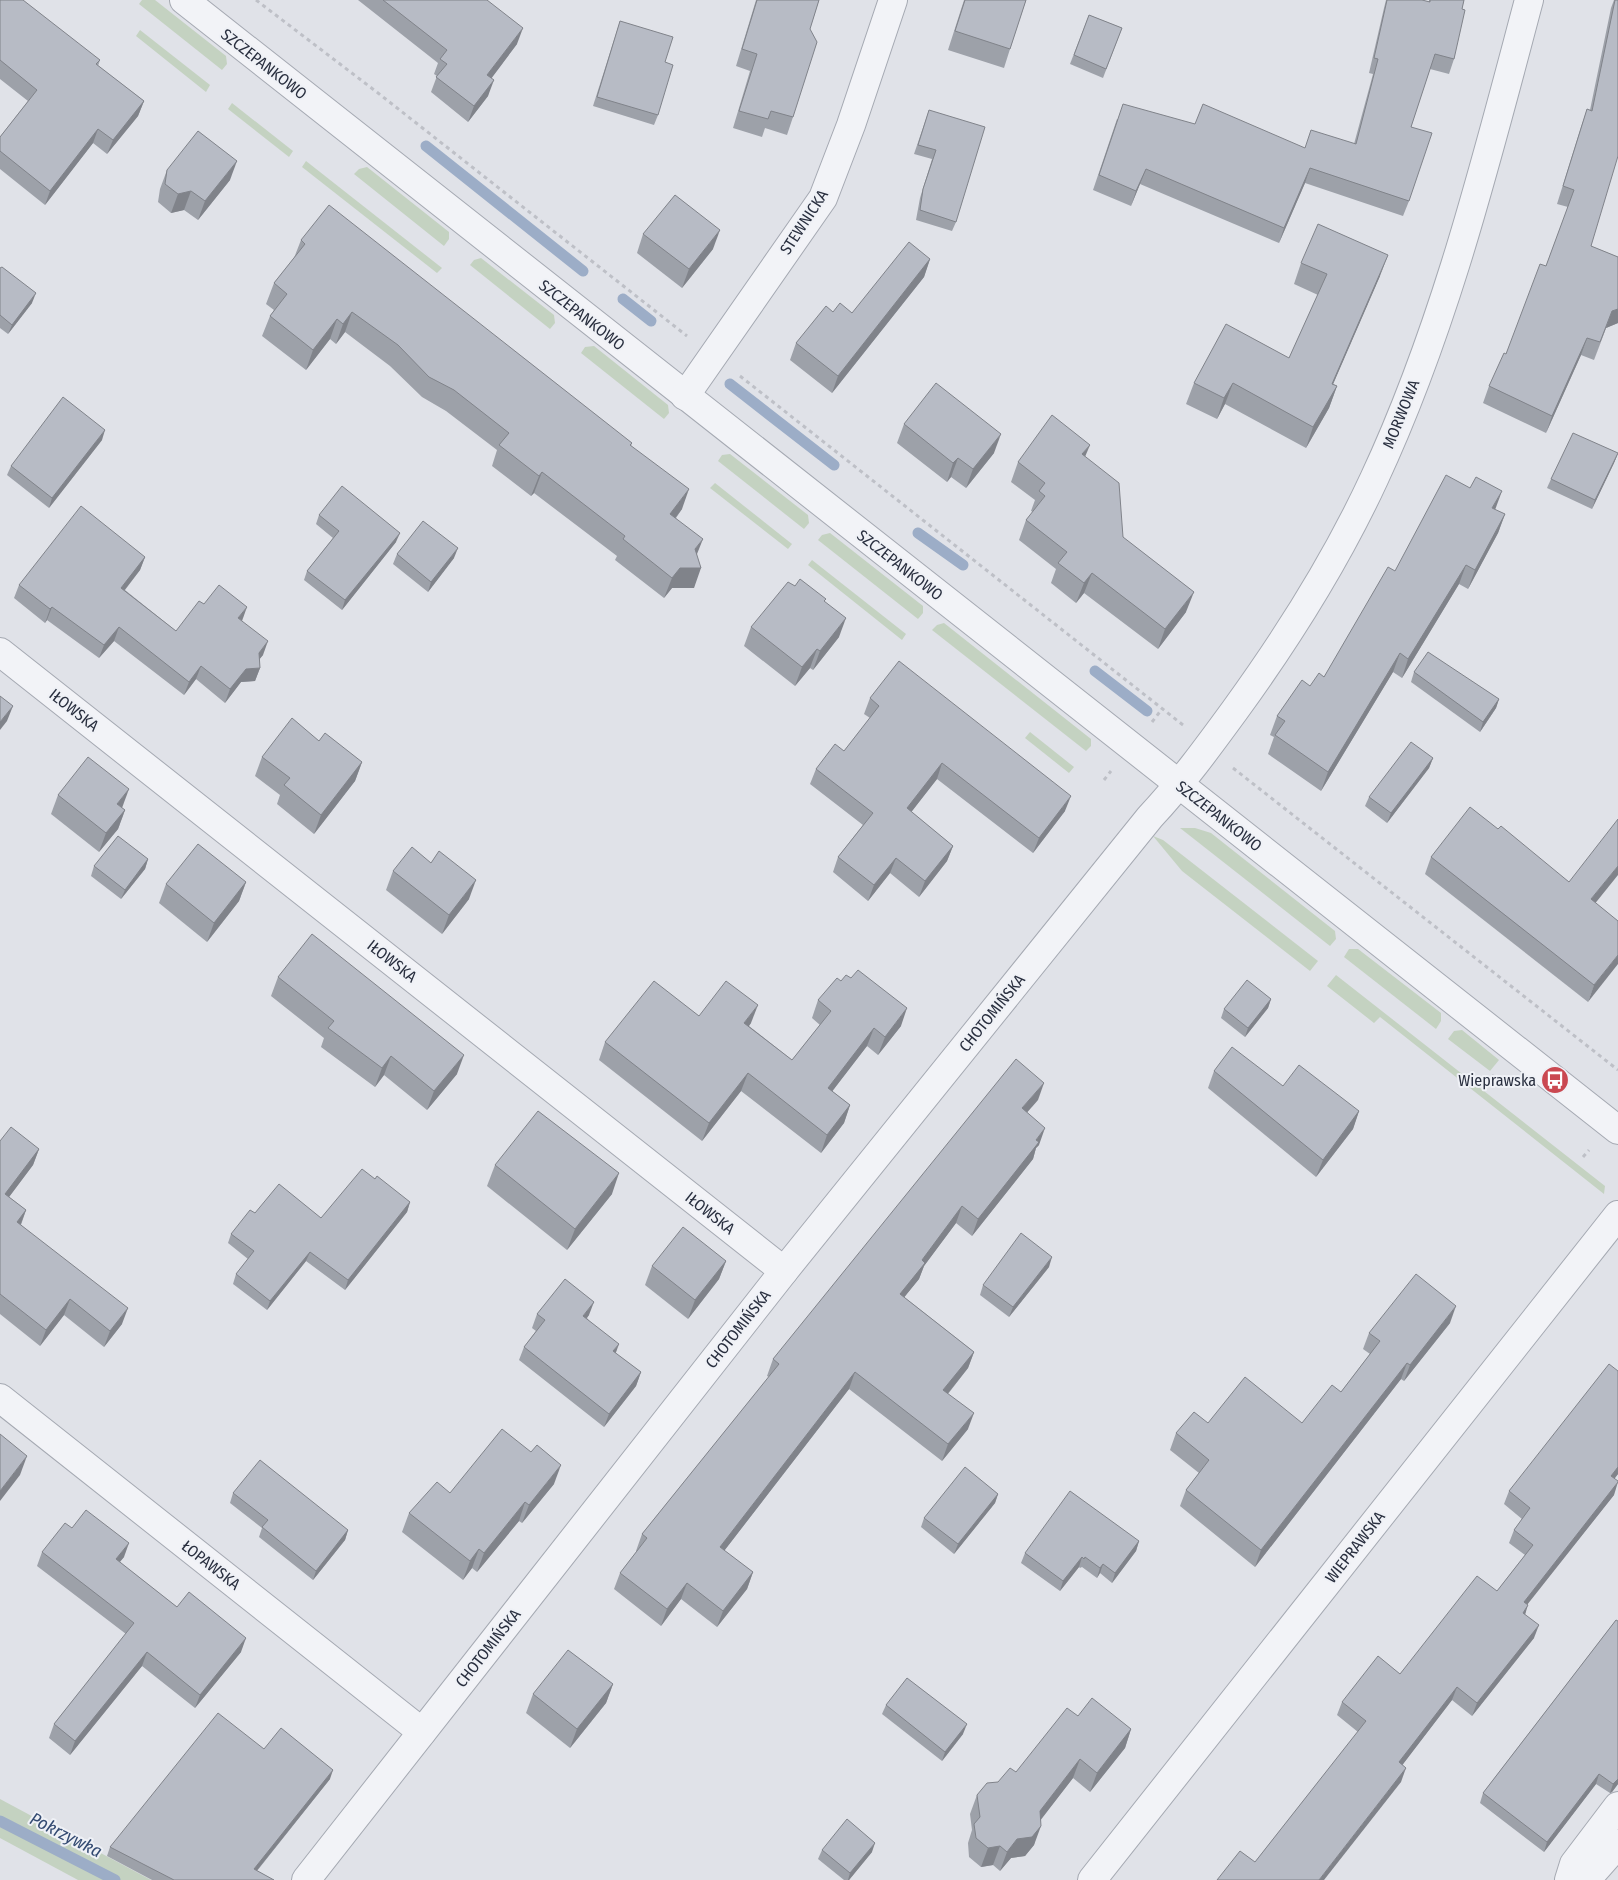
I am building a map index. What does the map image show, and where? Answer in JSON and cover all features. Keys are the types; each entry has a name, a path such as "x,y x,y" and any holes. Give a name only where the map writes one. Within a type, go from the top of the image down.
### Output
{"street":[{"name":"SZCZEPANKOWO","path":"184,0 1618,1130"},
{"name":"STEWNICKA","path":"685,396 823,198 854,117 893,0"},
{"name":"MORWOWA","path":"1180,785 1261,674 1320,584 1374,479 1410,393 1448,286 1529,0"},
{"name":"IŁOWSKA","path":"0,652 784,1271"},
{"name":"CHOTOMIŃSKA","path":"306,1880 784,1271 1150,817 1180,785"},
{"name":"WIEPRAWSKA","path":"1092,1880 1618,1215"},
{"name":"ŁOPAWSKA","path":"0,1398 422,1732"},
{"path":"1569,1880 1574,1864 1618,1806"},
{"path":"1586,1880 1618,1844"}],"path":[{"path":"256,0 714,355 1618,1070"}],"green space":[{"path":"142,0 155,0 226,56 227,64 222,70 139,4"},
{"path":"140,30 210,85 206,92 136,36"},
{"path":"232,103 293,151 289,157 228,109"},
{"path":"306,161 442,268 437,273 302,167"},
{"path":"367,167 449,232 449,239 444,246 354,174 359,169"},
{"path":"481,258 554,315 555,323 550,329 470,265 474,260"},
{"path":"594,346 668,405 669,413 664,419 581,353 585,347"},
{"path":"730,454 808,515 809,523 804,529 718,461 722,455"},
{"path":"715,483 792,544 788,549 710,488"},
{"path":"830,533 923,606 923,613 918,619 818,540 822,535"},
{"path":"812,560 906,634 902,640 808,565"},
{"path":"944,623 1091,739 1091,746 1086,751 932,630 937,625"},
{"path":"1030,732 1074,767 1069,773 1025,738"},
{"path":"1180,828 1195,828 1211,833 1335,931 1336,939 1330,946"},
{"path":"1153,836 1163,840 1318,961 1310,971 1182,871"},
{"path":"1349,949 1358,949 1441,1013 1441,1021 1436,1029 1344,957"},
{"path":"1336,975 1605,1186 1604,1194 1380,1017 1374,1023 1327,986"},
{"path":"1462,1030 1499,1060 1490,1071 1448,1039 1454,1031"},
{"path":"0,1799 151,1880 78,1880 0,1838"}],"building":[{"path":"0,0 23,0 100,60 96,64 144,101 113,140 98,129 50,191 0,151 0,137 37,90 0,60"},
{"path":"383,0 487,0 523,28 487,75 494,80 474,106 436,77 447,64 440,59 447,50"},
{"path":"757,0 819,0 810,29 817,42 793,117 771,111 768,119 739,111 757,54 742,49"},
{"path":"965,0 1026,0 1010,49 955,31"},
{"path":"1387,0 1422,0 1430,2 1430,0 1464,0 1462,9 1465,10 1454,59 1435,54 1411,127 1432,133 1409,201 1310,168 1284,228 1146,169 1136,191 1099,175 1123,104 1195,124 1203,104 1305,148 1311,130 1356,144 1378,59 1374,58"},
{"path":"1615,0 1618,0 1618,156 1591,246 1618,257 1618,309 1612,311 1600,342 1587,338 1552,416 1489,386 1504,353 1506,354 1540,264 1546,266 1574,190 1563,186 1587,109 1592,111"},
{"path":"1089,15 1122,28 1106,69 1074,55"},
{"path":"620,21 673,37 665,62 673,65 658,115 597,97"},
{"path":"929,110 985,127 956,222 920,210 923,189 936,150 918,145"},
{"path":"198,131 237,161 205,201 191,191 178,194 165,184 167,170"},
{"path":"675,195 720,230 689,269 643,234"},
{"path":"329,205 632,443 630,445 689,489 670,514 703,539 695,549 701,568 680,568 672,578 623,539 625,536 542,472 539,476 499,445 509,433 454,390 429,377 398,345 352,312 343,324 337,319 313,350 270,316 287,294 274,283 305,244 301,240"},
{"path":"1318,224 1388,255 1332,384 1337,386 1313,427 1233,383 1224,398 1194,383 1226,324 1289,358 1327,274 1301,263"},
{"path":"909,242 930,259 838,376 796,343 826,306 833,312 840,303 852,313"},
{"path":"2,267 36,293 12,325 0,315 0,268"},
{"path":"936,383 1001,434 973,469 958,458 953,463 904,424"},
{"path":"63,397 105,430 52,498 11,466"},
{"path":"1052,415 1090,445 1082,454 1119,483 1123,537 1194,592 1165,629 1092,573 1084,583 1058,563 1067,552 1026,520 1045,496 1039,491 1045,483 1018,462"},
{"path":"1573,433 1618,453 1595,500 1551,479"},
{"path":"1446,475 1470,488 1476,477 1502,491 1492,508 1505,514 1475,570 1466,565 1408,659 1400,653 1328,772 1275,735 1285,721 1277,716 1302,680 1310,686 1319,673 1324,677 1388,567 1395,571"},
{"path":"342,486 400,533 345,600 307,571 339,531 319,515"},
{"path":"81,506 145,557 121,588 176,631 199,601 204,604 219,585 247,607 238,618 268,641 259,653 260,668 246,669 230,689 201,666 189,682 119,627 104,645 52,607 50,609 19,585"},
{"path":"423,521 458,548 431,582 397,554"},
{"path":"800,579 826,599 824,601 846,618 820,651 817,649 802,667 751,627 788,582 795,586"},
{"path":"1428,652 1499,699 1483,722 1414,672"},
{"path":"899,661 1071,796 1039,838 942,763 907,808 953,846 925,881 896,858 874,885 838,857 873,813 816,769 835,744 844,751 879,706 870,698"},
{"path":"0,696 13,706 0,722"},
{"path":"292,718 319,741 325,733 362,762 321,815 284,785 290,778 262,757"},
{"path":"1411,742 1433,758 1391,813 1369,797"},
{"path":"88,757 129,789 117,804 125,810 106,833 58,795"},
{"path":"1470,807 1498,829 1501,826 1569,882 1618,819 1618,866 1591,899 1618,921 1618,955 1594,985 1431,857"},
{"path":"118,836 148,859 125,890 94,866"},
{"path":"198,844 246,882 214,923 166,884"},
{"path":"412,847 431,863 439,851 476,880 449,915 393,871"},
{"path":"312,934 464,1055 434,1091 391,1056 382,1068 328,1028 334,1021 278,977"},
{"path":"858,970 907,1008 885,1037 874,1028 828,1088 850,1105 827,1135 748,1073 709,1123 605,1042 654,981 699,1016 726,981 758,1005 744,1023 792,1060 831,1011 818,1000 837,978 841,981 846,975 851,978"},
{"path":"1247,980 1271,999 1248,1028 1224,1009"},
{"path":"1232,1047 1283,1086 1299,1065 1359,1111 1323,1160 1214,1071"},
{"path":"1016,1059 1044,1083 1022,1108 1045,1128 1036,1140 1039,1142 978,1219 962,1206 922,1260 925,1263 900,1294 974,1352 943,1390 974,1413 948,1444 855,1372 720,1547 753,1572 723,1611 687,1583 667,1609 620,1573 647,1538 642,1534 779,1364 773,1359"},
{"path":"538,1111 619,1173 575,1229 495,1165"},
{"path":"11,1127 39,1149 5,1194 26,1210 17,1222 128,1308 110,1331 70,1299 46,1330 0,1294 0,1141"},
{"path":"362,1169 375,1179 377,1176 410,1202 348,1280 310,1252 270,1301 236,1274 254,1251 231,1234 250,1210 255,1213 279,1184 321,1218"},
{"path":"683,1227 726,1261 695,1300 652,1266"},
{"path":"1021,1233 1052,1257 1013,1307 983,1285"},
{"path":"1416,1274 1456,1306 1410,1365 1407,1363 1261,1550 1186,1490 1209,1460 1176,1433 1194,1412 1208,1423 1245,1377 1302,1423 1332,1385 1341,1392 1380,1341 1369,1333"},
{"path":"565,1279 594,1302 583,1316 619,1344 613,1351 641,1372 609,1414 524,1347 545,1320 537,1314"},
{"path":"1609,1364 1618,1371 1618,1467 1611,1476 1618,1482 1524,1602 1528,1605 1523,1613 1539,1625 1477,1703 1457,1687 1399,1762 1406,1768 1319,1880 1217,1880 1240,1851 1255,1862 1366,1721 1342,1702 1378,1656 1400,1674 1477,1576 1497,1591 1533,1545 1514,1530 1530,1508 1509,1491"},
{"path":"502,1429 531,1452 537,1445 561,1465 529,1505 525,1502 484,1553 479,1549 470,1561 409,1513 437,1482 450,1493"},
{"path":"0,1434 27,1456 0,1491"},
{"path":"260,1460 348,1530 316,1571 262,1527 268,1520 233,1493"},
{"path":"965,1467 998,1494 958,1544 924,1518"},
{"path":"1070,1491 1139,1541 1115,1573 1103,1564 1100,1568 1085,1557 1084,1559 1082,1557 1063,1581 1025,1553"},
{"path":"86,1510 129,1543 116,1559 177,1607 189,1592 246,1638 200,1695 147,1652 75,1741 54,1724 134,1623 42,1552 65,1523 72,1528"},
{"path":"1616,1620 1618,1621 1618,1779 1613,1784 1599,1774 1547,1842 1483,1793"},
{"path":"568,1650 613,1684 577,1729 533,1694"},
{"path":"907,1678 967,1724 945,1752 886,1705"},
{"path":"1092,1698 1131,1729 1097,1773 1080,1759 1040,1811 1041,1826 1032,1837 1017,1839 1007,1852 1000,1846 988,1848 976,1838 974,1824 980,1817 977,1795 987,1783 998,1782 1010,1768 1016,1772 1067,1708 1078,1716"},
{"path":"218,1713 264,1749 281,1728 333,1770 254,1869 274,1880 174,1880 110,1847"},
{"path":"847,1819 875,1843 850,1873 822,1850"}],"waterway":[{"path":"426,146 583,271"},
{"path":"623,299 651,321"},
{"path":"730,384 834,465"},
{"path":"918,533 963,565"},
{"path":"1095,671 1147,711"},
{"name":"Pokrzywka","path":"0,1821 115,1880"}],"place":[{"name":"Wieprawska","path":"1555,1080"}]}
